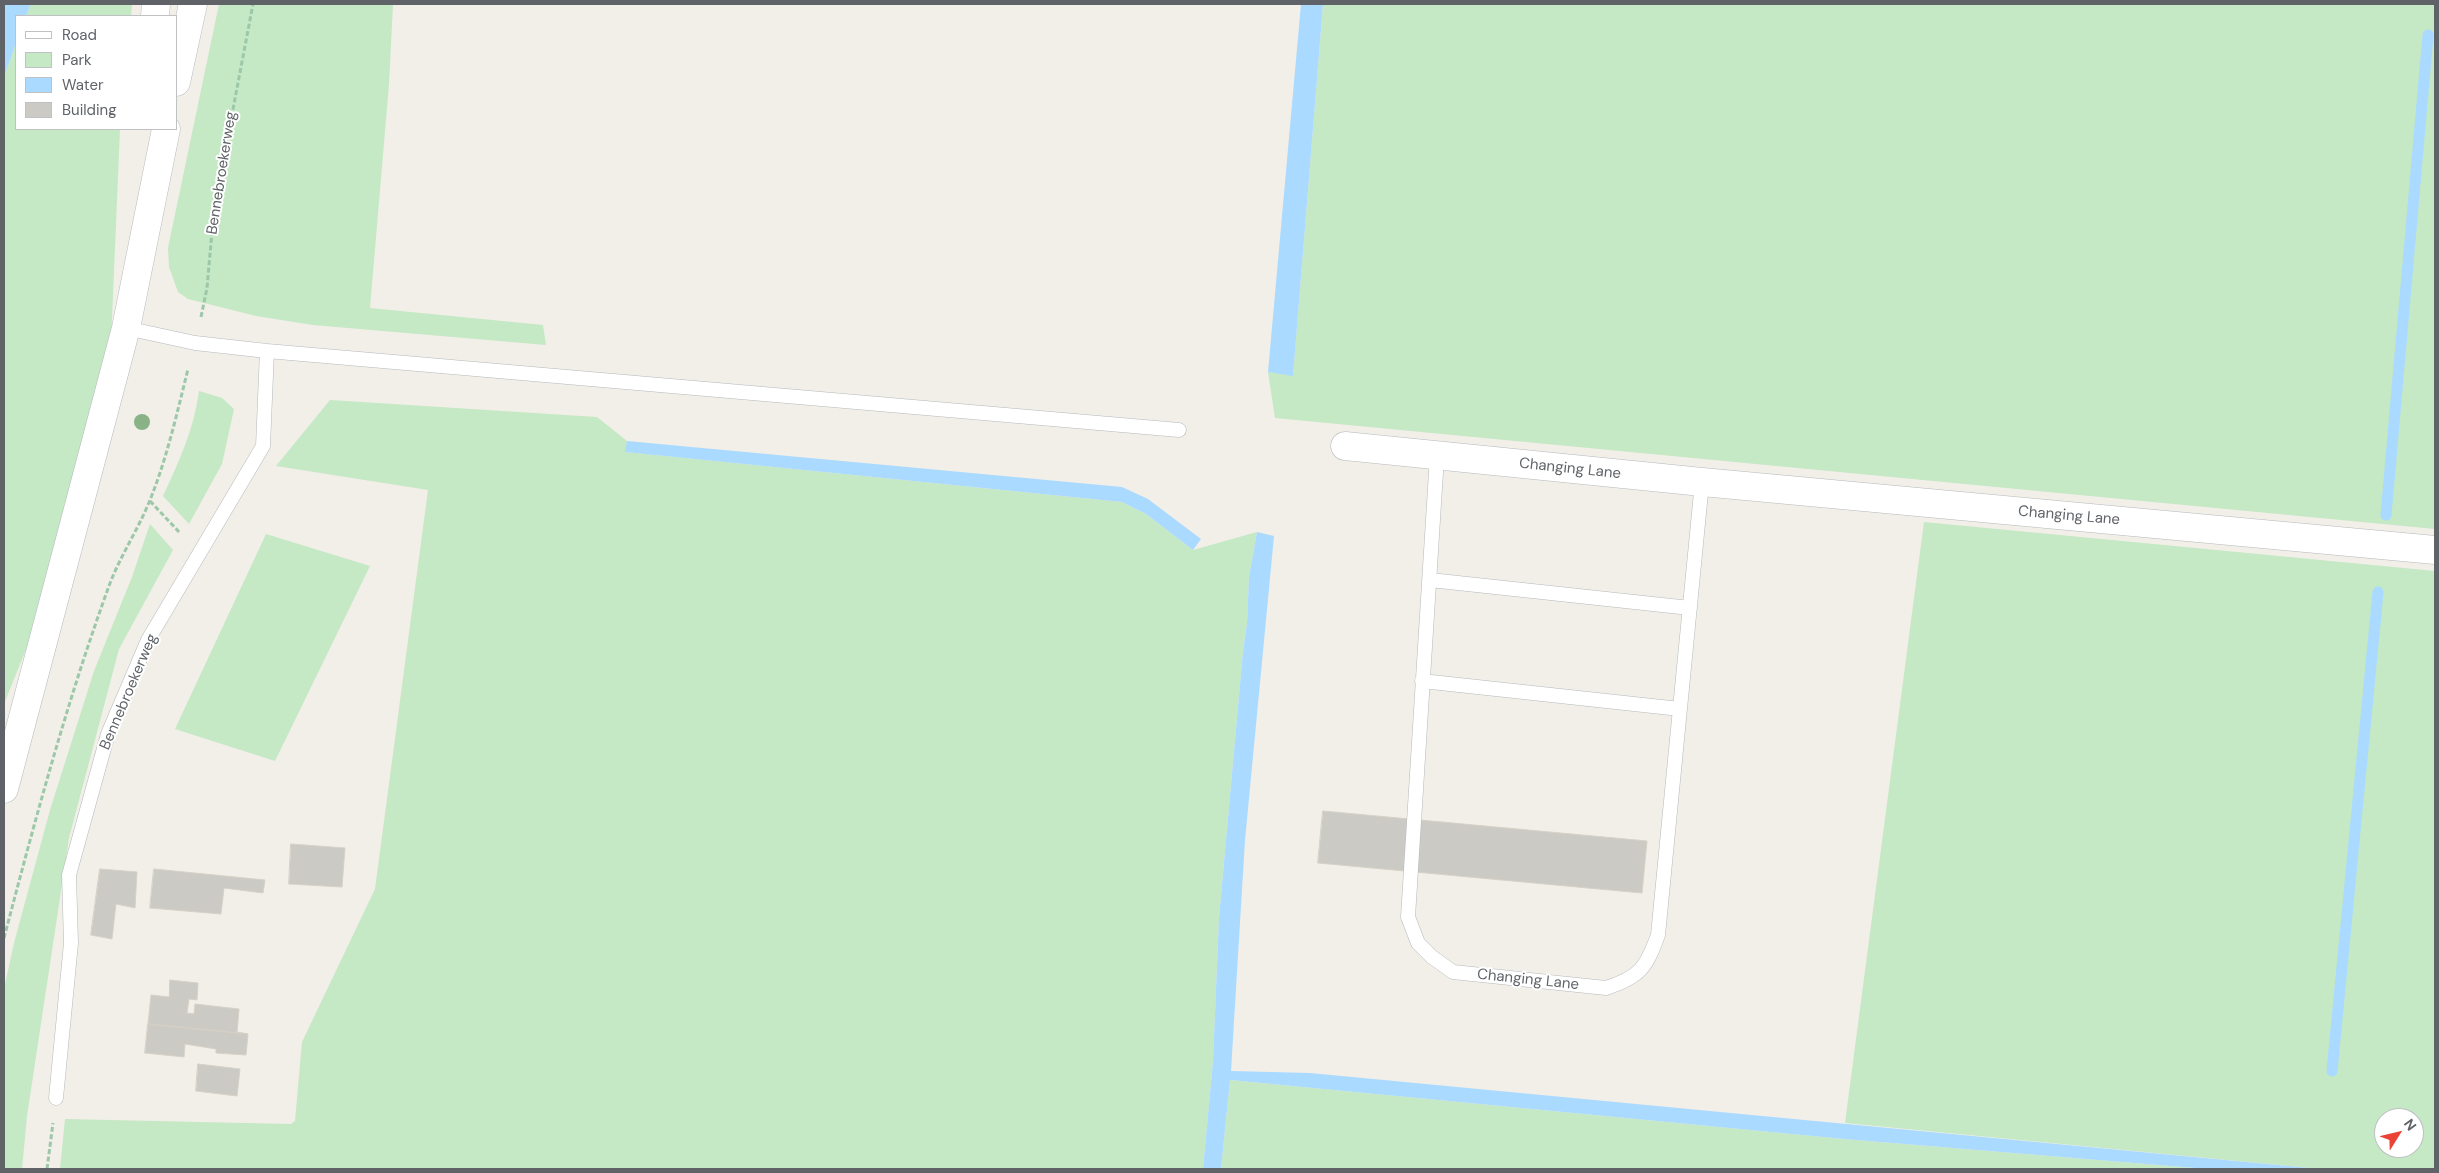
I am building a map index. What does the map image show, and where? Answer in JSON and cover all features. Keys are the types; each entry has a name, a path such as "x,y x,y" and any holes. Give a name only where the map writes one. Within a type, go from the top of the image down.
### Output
{"street":[{"path":"178,73 193,4"},
{"path":"136,268 146,130"},
{"path":"4,789 126,328 136,268 166,130"},
{"name":"Changing Lane","path":"1345,446 1702,482 2435,550"}],"lane":[{"path":"126,328 195,343 267,351 1180,430"},
{"name":"Bennebroekerweg","path":"56,1098 71,944 69,875 108,734 148,640 262,446 267,351"},
{"name":"Changing Lane","path":"1437,456 1408,917 1418,942 1432,957 1454,972 1606,988 1629,980 1649,960 1658,935 1702,482"},
{"path":"1430,580 1690,608"},
{"path":"1422,681 1680,709"}],"path":[{"name":"Bennebroekerweg","path":"4,938 42,796 107,592 150,501 168,449 207,288 214,209 253,4"},
{"path":"150,501 200,553"},
{"path":"47,1169 56,1098"}],"green space":[{"path":"31,4 132,4 131,15 26,15"},
{"path":"219,4 393,4 389,84 370,308 543,325 546,345 313,325 256,316 188,299 178,292 169,267 168,248"},
{"path":"1323,4 2435,4 2435,529 1275,418 1268,372 1293,375"},
{"path":"15,46 15,130 120,130 110,366 52,585 4,704 4,77"},
{"path":"199,391 222,398 234,409 222,464 189,524 163,496 190,432"},
{"path":"330,400 597,417 627,441 626,452 1122,502 1146,514 1193,550 1257,532 1249,577 1247,623 1219,918 1213,1061 1203,1169 60,1169 65,1119 291,1124 295,1121 302,1042 375,889 428,490 276,466"},
{"path":"1924,522 2435,571 2435,1169 2320,1169 1845,1123"},
{"path":"150,524 173,550 119,649 69,838 27,1116 22,1169 4,1169 4,989 14,943 50,810 94,671 132,577"},
{"path":"266,534 370,566 275,761 175,729"},
{"path":"1230,1080 1844,1139 2207,1169 1221,1169"}],"water":[{"path":"4,4 31,4 26,15 15,15 15,46 4,77"},
{"path":"1301,4 1323,4 1293,376 1268,372"},
{"path":"627,441 1122,487 1148,499 1201,539 1193,550 1146,514 1122,502 625,452"},
{"path":"1257,532 1274,536 1245,840 1231,1071 1310,1073 2320,1169 2207,1169 1844,1139 1230,1080 1221,1169 1203,1169 1213,1061 1219,918 1247,623 1249,577"}],"building":[{"path":"1323,811 1647,841 1642,893 1318,863"},
{"path":"291,844 345,848 342,887 289,884"},
{"path":"100,869 137,872 135,908 116,904 112,939 91,935"},
{"path":"154,869 265,880 263,893 224,888 221,914 150,908"},
{"path":"170,980 198,983 197,1000 189,999 187,1013 194,1014 195,1004 239,1009 237,1032 248,1034 148,1024 151,995 169,997"},
{"path":"148,1024 248,1034 246,1055 216,1053 216,1049 185,1044 184,1057 145,1053"},
{"path":"198,1064 240,1069 237,1096 196,1091"}],"waterway":[{"path":"2386,515 2428,35"},
{"path":"2332,1071 2378,592"}]}
